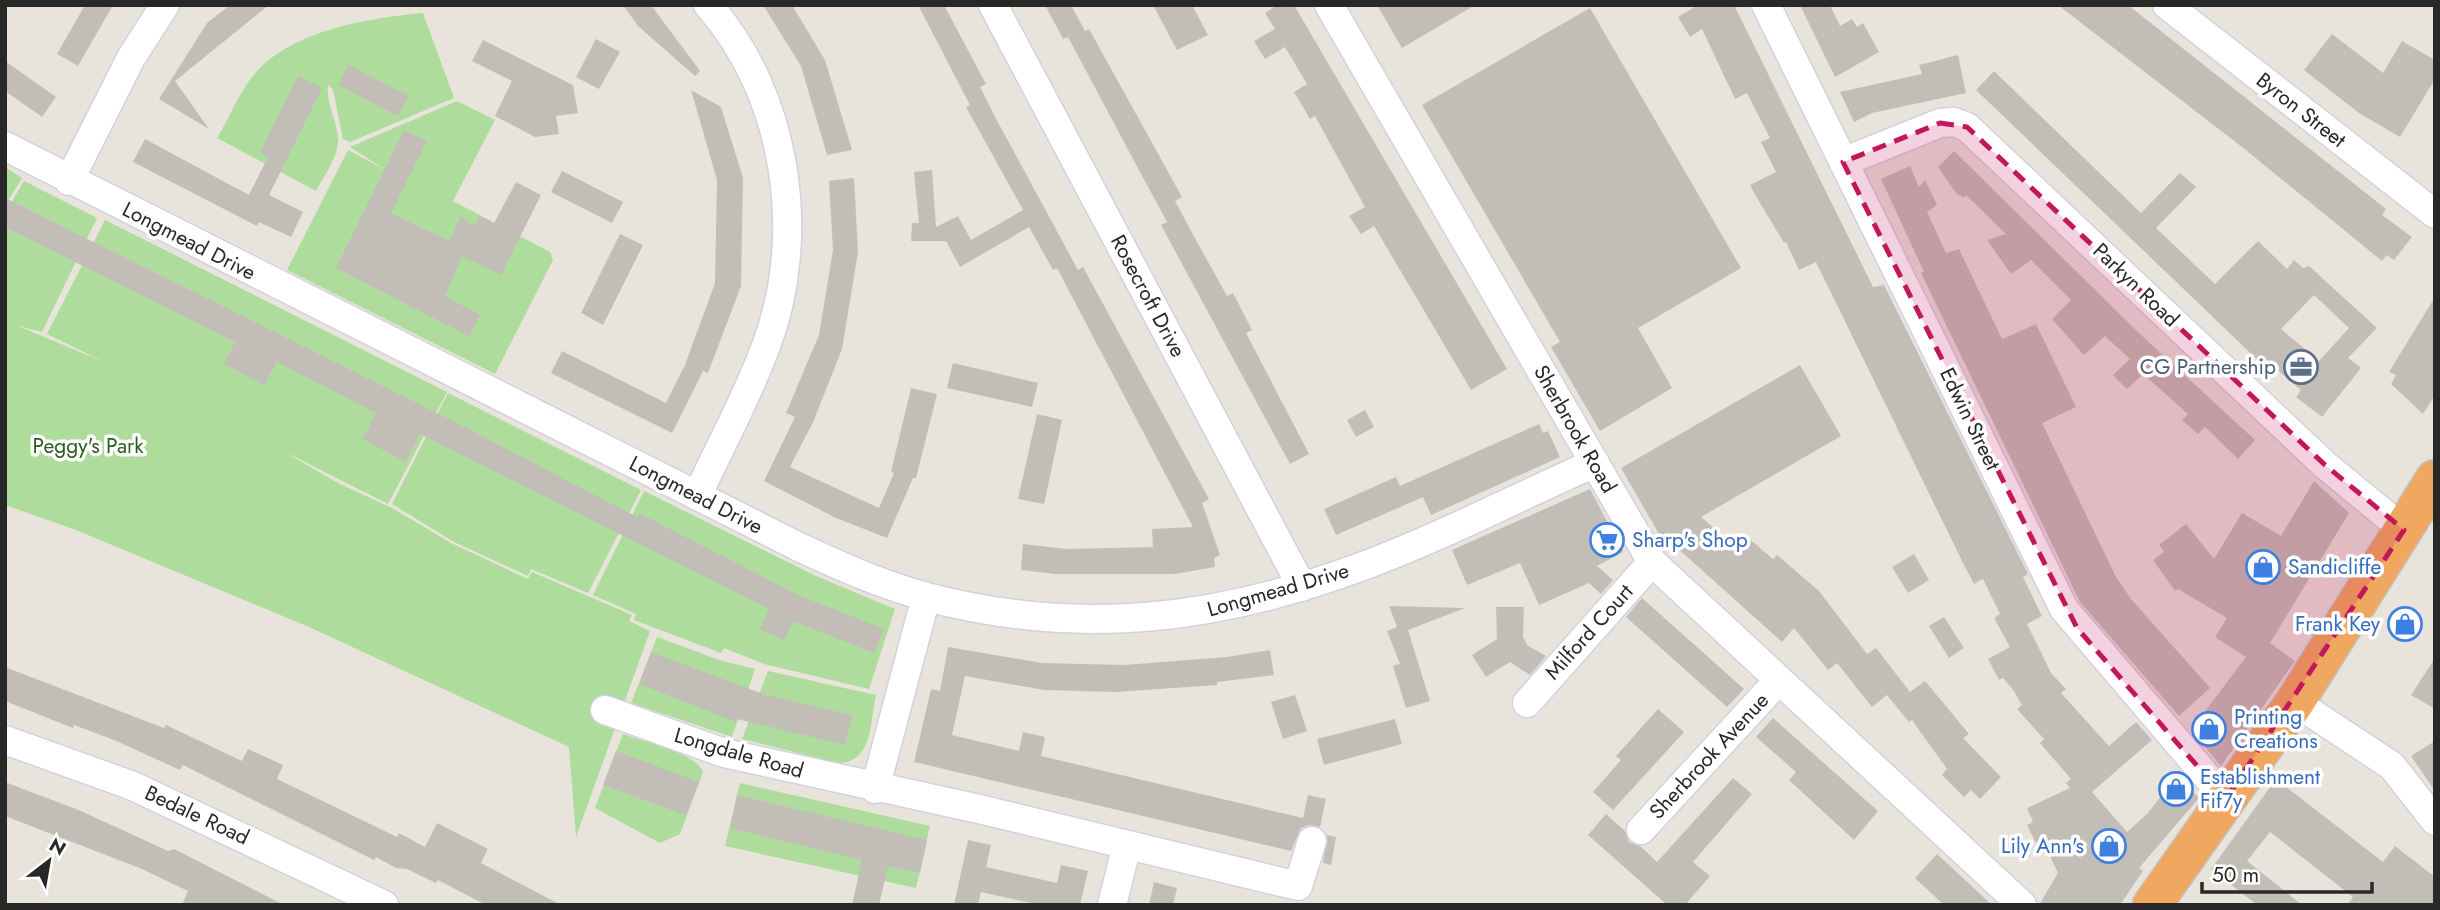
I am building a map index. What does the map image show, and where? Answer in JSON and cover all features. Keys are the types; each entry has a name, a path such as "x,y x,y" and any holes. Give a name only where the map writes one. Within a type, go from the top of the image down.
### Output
{"highway":[{"path":"2152,905 2295,702 2435,479"}],"street":[{"path":"69,181 131,58 164,5"},
{"path":"697,496 767,346 778,308 788,224 785,186 767,107 749,65 724,23 708,5"},
{"name":"Rosecroft Drive","path":"993,5 1302,587"},
{"name":"Sherbrook Road","path":"1329,5 1652,562 2022,905"},
{"name":"Edwin Street","path":"1766,5 2064,609 2226,799"},
{"name":"Byron Street","path":"2167,5 2435,214"},
{"name":"Parkyn Road","path":"1843,162 1940,123 1954,122 1967,127 2325,466 2404,530"},
{"name":"Longmead Drive","path":"5,146 69,181 697,496 859,574 926,597 1010,612 1124,619 1193,614 1258,600 1365,565 1595,463"},
{"name":"Milford Court","path":"1527,703 1652,562"},
{"path":"876,789 926,597"},
{"name":"Sherbrook Avenue","path":"1641,830 1778,681"},
{"path":"2295,702 2392,766 2435,821"},
{"name":"Longdale Road","path":"605,710 724,753 876,789 979,809 1298,886 1312,841"},
{"name":"Bedale Road","path":"5,740 133,786 384,905"},
{"path":"1112,905 1127,845"}],"highlighted area":[{"path":"1940,123 1967,127 2325,465 2404,530 2226,799 2077,628 1843,162"}],"green space":[{"path":"423,13 454,98 350,142 343,139 333,90 328,85 338,140 336,153 316,191 217,138 247,84 275,55 314,35 336,28 380,18"},
{"path":"457,101 495,120 453,201 550,252 553,260 495,374 287,270 348,150 384,169 350,147"},
{"path":"5,167 22,178 5,206"},
{"name":"Peggy's Park","path":"24,181 97,218 42,332 18,326 104,362 47,334 105,220 447,392 388,504 283,451 338,483 392,508 453,544 528,579 532,572 632,615 629,621 650,631 576,837 569,747 309,627 76,530 5,505 5,213"},
{"path":"448,393 641,490 588,593 531,569 528,576 454,542 392,504"},
{"path":"644,491 816,576 895,609 869,689 764,664 724,648 721,653 634,620 636,614 593,595"},
{"path":"657,637 722,661 755,669 732,737 631,703"},
{"path":"768,671 876,695 868,739 858,756 839,763 742,739"},
{"path":"623,734 680,753 698,765 703,772 680,834 660,843 595,808"},
{"path":"740,783 930,826 916,888 725,846"}],"building":[{"path":"85,5 113,5 78,66 57,54"},
{"path":"230,5 269,5 175,81 209,129 159,99 207,23"},
{"path":"623,5 651,5 700,71 695,76 638,26"},
{"path":"763,5 792,5 825,60 852,150 827,155 801,66"},
{"path":"918,5 944,5 986,84 980,87 994,115 1078,270 1083,267 1209,499 1202,503 1220,555 1214,558 1215,567 1175,574 1056,574 1021,570 1023,544 1066,549 1153,547 1152,529 1193,527 1057,268 1053,270 1029,227 960,267 946,241 911,241 912,223 919,223 914,172 932,170 936,227 958,216 971,240 1023,210 966,107 970,105"},
{"path":"1045,5 1071,5 1085,31 1089,29 1182,197 1175,201 1191,231 1227,296 1233,293 1252,330 1246,333 1309,454 1290,464 1161,225 1167,222 1068,37 1063,39"},
{"path":"1153,5 1192,5 1208,35 1177,50"},
{"path":"1277,5 1294,5 1507,369 1471,390 1374,226 1361,234 1349,216 1365,207 1315,116 1310,119 1294,92 1307,84 1285,47 1265,59 1254,41 1275,29 1265,13"},
{"path":"1377,5 1475,5 1402,48"},
{"path":"1698,5 1734,5 1873,287 1884,285 2028,574 2023,577 2042,616 2027,624 2051,673 2066,689 2061,693 2109,746 2136,722 2152,740 2092,792 2127,832 2148,813 2177,775 2199,798 2139,868 2143,871 2120,905 2039,905 2058,873 2042,840 2036,843 2027,825 2033,822 2027,808 2070,788 2066,783 2071,779 2040,743 2044,739 2017,709 2022,705 2014,691 2003,678 1999,680 1988,659 2010,647 1994,618 2000,614 1983,579 1974,584 1963,563 1816,262 1799,270 1786,242 1784,243 1750,185 1776,172 1761,142 1770,138 1747,93 1735,99 1702,29 1690,37 1678,17"},
{"path":"1800,5 1830,5 1840,26 1852,19 1857,27 1863,23 1879,52 1835,77"},
{"path":"2058,5 2128,5 2386,209 2382,215 2412,237 2394,260 2387,255 2382,261 2242,147"},
{"path":"1590,8 1741,268 1638,328 1672,388 1600,431 1551,347 1560,342 1422,105"},
{"path":"2332,34 2383,73 2402,41 2435,60 2435,79 2400,137 2359,113 2304,70"},
{"path":"596,39 620,52 599,89 576,77"},
{"path":"483,40 573,85 578,113 556,116 559,134 535,137 495,116 512,81 472,61"},
{"path":"1958,55 1966,93 1872,113 1854,122 1840,92 1922,74 1919,65"},
{"path":"5,61 56,97 42,117 5,91"},
{"path":"348,65 409,96 398,116 338,85"},
{"path":"1994,71 2141,213 2180,173 2196,187 2156,228 2215,284 2258,241 2287,269 2294,260 2303,268 2309,266 2377,328 2348,358 2361,368 2322,417 2296,397 2301,390 2269,363 2266,368 1976,90","holes":["2314,295 2349,328 2319,361 2281,329"]},
{"path":"298,76 322,88 269,195 303,212 291,237 259,222 257,226 133,162 145,139 249,195 268,157 260,153"},
{"path":"691,90 721,107 743,178 741,286 708,373 703,371 672,433 551,373 562,351 666,403 685,365 715,283 717,180"},
{"path":"404,130 427,141 391,213 449,241 461,217 475,226 479,216 494,223 516,182 541,195 501,275 462,256 445,296 480,315 469,336 336,268"},
{"path":"1954,151 2140,334 2255,440 2238,459 2205,427 2198,434 2182,420 2188,414 2143,374 2127,389 2113,375 2130,359 2105,336 2084,355 2052,319 2071,300 2031,260 2011,274 1987,240 2006,234 1966,195 1964,198 1956,193 1938,167"},
{"path":"1910,166 1919,187 1925,180 1937,205 1927,212 1946,253 1959,249 2002,339 2036,324 2076,407 2042,423 2116,577 2131,599 2210,688 2179,716 2080,602 1921,273 1924,272 1881,179"},
{"path":"562,171 623,202 612,223 551,192"},
{"path":"854,178 858,252 842,349 814,420 790,467 879,508 894,473 891,472 911,388 937,394 916,478 913,478 887,538 836,518 764,481 795,417 786,413 819,335 833,250 829,181"},
{"path":"5,198 447,418 637,517 639,513 798,595 884,629 874,653 793,621 784,640 760,629 769,609 420,434 405,462 363,439 376,413 277,362 264,385 224,364 235,342 5,227"},
{"path":"620,234 643,245 603,325 581,313"},
{"path":"2435,297 2435,395 2423,414 2391,384 2396,375 2389,372"},
{"path":"953,363 1038,383 1032,407 947,388"},
{"path":"1800,365 1841,436 1701,517 1737,548 1747,537 1773,559 1777,555 1819,591 1867,654 1876,648 1910,692 1925,681 1969,734 1963,738 2001,777 1980,799 1971,790 1964,797 1942,775 1947,769 1912,720 1909,722 1887,695 1872,707 1837,663 1828,670 1794,628 1782,642 1665,537 1662,539 1621,468"},
{"path":"1365,410 1374,427 1356,437 1347,420"},
{"path":"1037,414 1062,420 1044,504 1018,499"},
{"path":"1539,424 1543,433 1548,431 1560,457 1431,515 1423,497 1336,535 1324,509 1396,477 1400,486"},
{"path":"2314,481 2349,513 2270,643 2295,661 2221,766 2191,730 2246,657 2215,637 2227,618 2178,589 2175,591 2153,560 2164,552 2159,545 2186,524 2214,559 2242,513 2281,536"},
{"path":"1590,489 1623,552 1597,566 1613,580 1601,594 1589,583 1539,605 1520,563 1467,585 1452,550"},
{"path":"1914,554 1929,580 1908,593 1892,567"},
{"path":"1642,598 1744,689 1727,707 1626,617"},
{"path":"1389,606 1465,608 1408,630 1430,701 1406,708 1393,666 1400,664 1387,631 1397,627"},
{"path":"1496,607 1524,607 1523,637 1528,646 1546,656 1530,675 1510,662 1486,677 1472,655 1497,639"},
{"path":"1944,617 1964,648 1949,658 1929,626"},
{"path":"948,647 1042,663 1124,665 1227,657 1270,650 1274,675 1217,682 1217,685 1116,692 1044,690 965,676 952,735 1019,751 1023,732 1045,737 1041,756 1303,818 1308,795 1326,799 1320,827 1309,825 1301,828 1291,851 914,762 931,689 940,691"},
{"path":"651,652 766,695 852,715 845,745 737,719 736,722 639,684"},
{"path":"2435,658 2435,709 2411,695"},
{"path":"5,667 164,728 166,725 242,761 248,749 283,765 277,779 397,837 399,833 425,847 437,823 488,849 481,863 561,905 486,905 438,880 436,883 407,869 396,868 376,857 374,860 183,765 180,770 114,740 74,725 73,728 5,701"},
{"path":"1295,695 1307,731 1283,739 1271,702"},
{"path":"1658,709 1684,732 1613,810 1593,792 1621,760 1616,756"},
{"path":"1773,718 1878,811 1854,840 1789,780 1796,772 1756,737"},
{"path":"1395,719 1402,744 1324,765 1317,739"},
{"path":"2435,741 2435,791 2411,756"},
{"path":"616,751 699,782 686,815 603,785"},
{"path":"1733,778 1752,794 1693,862 1710,876 1685,905 1667,905 1588,835 1606,814 1625,831 1629,842 1640,846 1657,862"},
{"path":"2276,779 2383,862 2395,846 2435,877 2435,905 2347,905 2353,897 2270,832 2247,861 2302,905 2257,905 2211,869"},
{"path":"5,782 81,811 168,851 174,849 284,905 182,905 188,891 142,869 5,816"},
{"path":"737,795 927,840 920,873 888,866 879,905 852,905 862,860 730,828"},
{"path":"1327,835 1336,837 1331,865 1323,863"},
{"path":"968,840 991,845 986,867 1057,883 1061,865 1088,871 1080,905 1040,905 981,892 978,905 954,905"},
{"path":"1937,854 1992,905 1944,905 1915,878"},
{"path":"1154,882 1177,888 1173,905 1149,905"}],"place":[{"name":"CG Partnership","path":"2301,367"},
{"name":"Sharp's Shop","path":"1607,540"},
{"name":"Sandicliffe","path":"2263,567"},
{"name":"Frank Key","path":"2405,624"},
{"name":"Printing Creations","path":"2209,729"},
{"name":"Establishment Fif7y","path":"2176,789"},
{"name":"Lily Ann's","path":"2109,846"}]}
